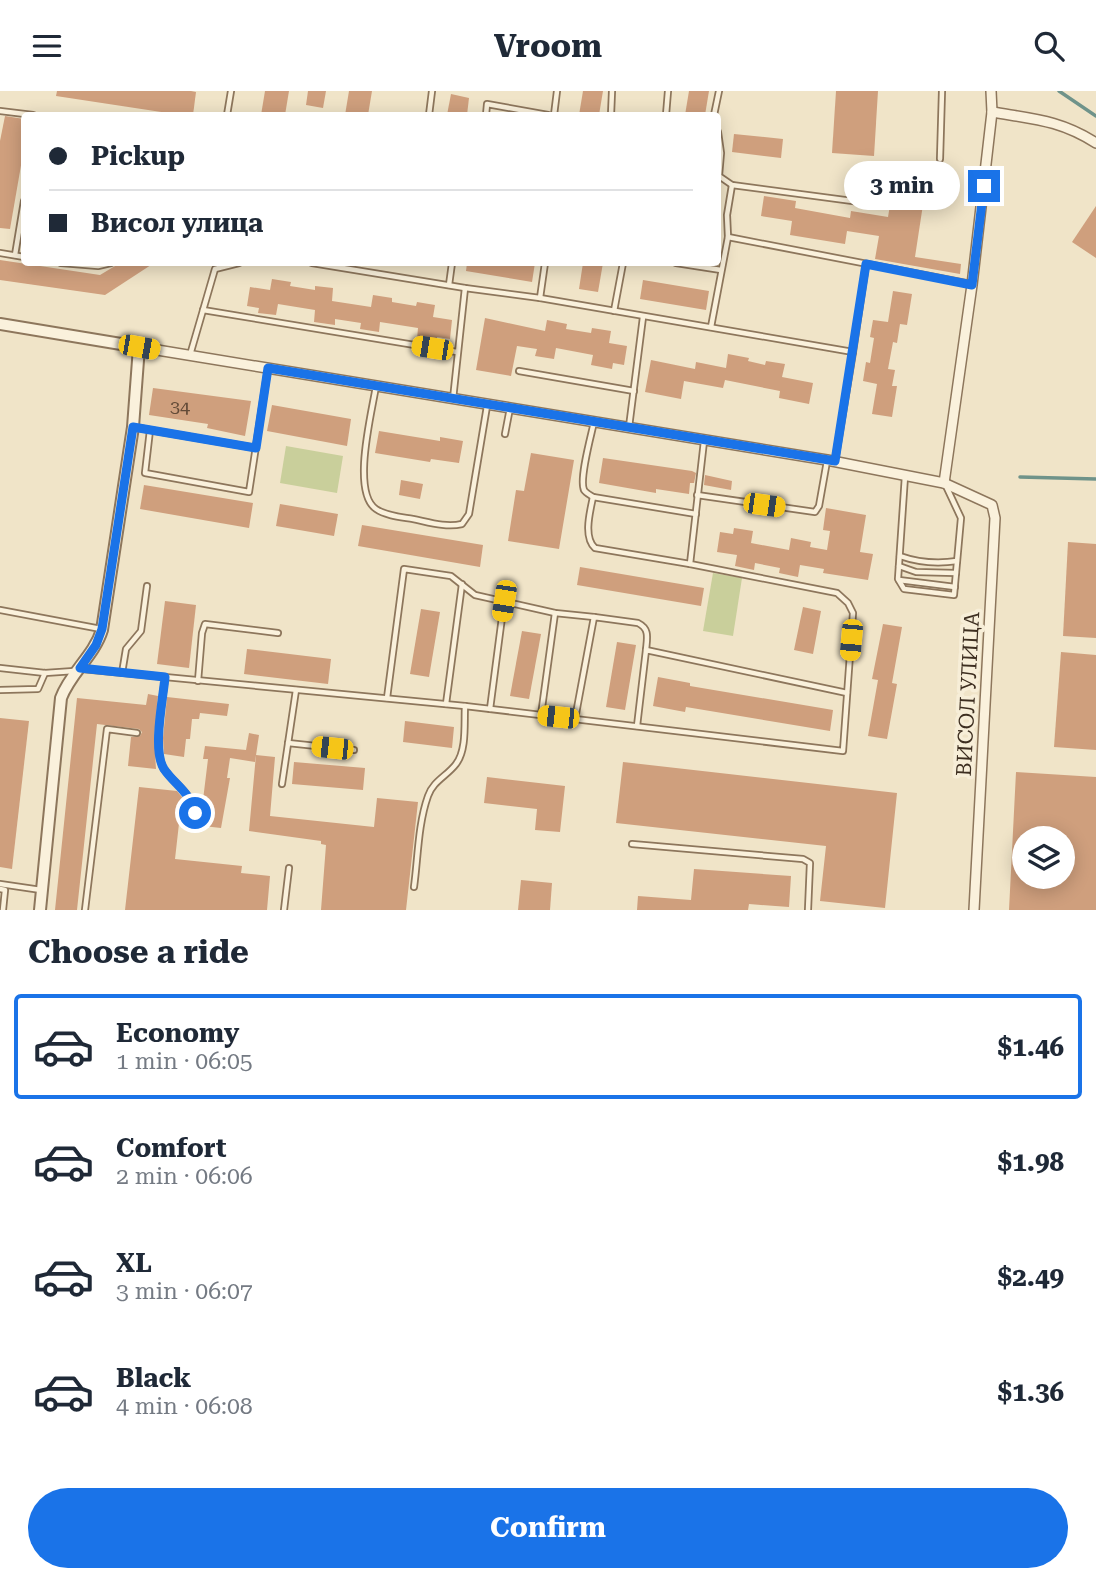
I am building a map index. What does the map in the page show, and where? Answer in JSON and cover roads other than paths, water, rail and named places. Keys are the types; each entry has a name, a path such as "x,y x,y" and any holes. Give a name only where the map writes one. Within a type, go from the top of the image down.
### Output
{"street":[{"path":"0,324 831,461 944,483 972,285 992,112 991,91"},
{"path":"992,112 1055,122 1096,143"},
{"path":"40,910 61,698 66,685 96,645 102,629 133,427 139,347"},
{"name":"ВИСОЛ УЛИЦА","path":"944,483 992,505 995,518 974,910"}],"lane":[{"path":"228,112 231,91"},
{"path":"429,112 432,91"},
{"path":"554,112 557,91"},
{"path":"611,112 612,91"},
{"path":"666,112 668,91"},
{"path":"715,112 719,91"},
{"path":"940,159 942,91"},
{"path":"486,112 487,104 531,112"},
{"path":"0,111 21,114"},
{"path":"721,177 732,185 875,204"},
{"path":"711,327 727,237 727,215 732,185"},
{"path":"15,255 21,219"},
{"path":"727,237 972,285"},
{"path":"0,253 21,256"},
{"path":"697,495 815,512 831,461 853,352 866,264"},
{"path":"190,355 215,269 214,266"},
{"path":"215,269 227,266"},
{"path":"331,266 614,310 853,352"},
{"path":"449,285 452,266"},
{"path":"540,298 545,266"},
{"path":"614,310 621,266"},
{"path":"696,266 722,270"},
{"path":"453,399 465,288"},
{"path":"203,310 457,352"},
{"path":"629,428 643,317"},
{"path":"150,430 145,473 249,492 268,368"},
{"path":"519,371 634,391"},
{"path":"376,386 363,463 370,503 387,514 441,525 462,524 469,514 487,405"},
{"path":"505,434 510,408"},
{"path":"594,422 583,485 587,493 593,497 696,513"},
{"path":"133,427 256,448"},
{"path":"690,564 704,440"},
{"path":"905,475 898,579 904,589 954,594 961,518 944,483"},
{"path":"0,668 70,673 80,668 387,698 843,751 853,613 848,603 837,593 807,586 595,548 589,541 588,532 593,497"},
{"path":"900,556 938,564 957,561"},
{"path":"899,566 916,572 956,573"},
{"path":"387,698 404,569 451,576 472,594 555,613 645,626 648,631 637,726"},
{"path":"898,579 955,587"},
{"path":"446,704 462,584"},
{"path":"122,673 126,649 141,631 147,586"},
{"path":"490,709 504,601"},
{"path":"0,610 102,629"},
{"path":"541,715 555,613"},
{"path":"575,719 594,617"},
{"path":"198,681 205,624 278,633"},
{"path":"646,650 847,693"},
{"path":"0,690 38,689 45,673"},
{"path":"165,677 158,755 164,769 192,802 195,813"},
{"path":"282,784 296,690"},
{"path":"414,887 424,806 434,785 459,760 465,706"},
{"path":"85,910 107,730 137,733"},
{"path":"288,743 354,750"},
{"path":"632,844 803,859 810,863 808,910"},
{"path":"284,910 289,868"},
{"path":"0,884 42,890"},
{"path":"0,889 5,890 3,910"}],"waterway":[{"path":"1059,91 1096,116"},
{"path":"1020,477 1096,479"}]}
